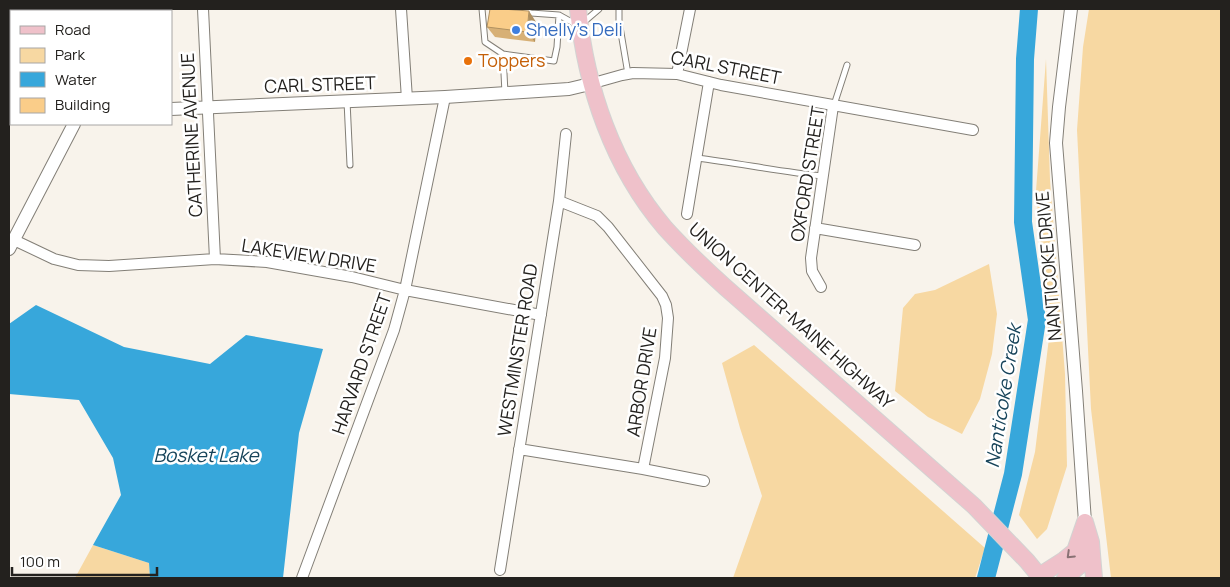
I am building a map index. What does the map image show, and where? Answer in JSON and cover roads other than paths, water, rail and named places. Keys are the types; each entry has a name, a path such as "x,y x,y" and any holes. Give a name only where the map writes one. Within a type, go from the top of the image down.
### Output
{"main road":[{"name":"UNION CENTER-MAINE HIGHWAY","path":"578,9 579,26 594,98 613,144 632,181 654,214 675,239 725,287 974,506 1040,577"},
{"path":"1085,522 1091,542 1094,578"},
{"path":"1040,577 1075,551 1085,522"},
{"path":"1066,578 1085,561 1091,542"}],"street":[{"name":"CATHERINE AVENUE","path":"203,9 214,259"},
{"path":"401,9 406,99"},
{"path":"677,74 690,9"},
{"name":"NANTICOKE DRIVE","path":"1070,9 1056,143 1085,522"},
{"name":"CARL STREET","path":"172,109 406,99 569,89 628,74 660,73 677,74 834,106 973,130"},
{"path":"687,214 709,82"},
{"name":"HARVARD STREET","path":"302,578 394,330 405,290 445,97"},
{"name":"OXFORD STREET","path":"821,287 812,271 811,258 834,106"},
{"path":"11,244 73,125"},
{"name":"WESTMINSTER ROAD","path":"500,570 559,201 566,134"},
{"name":"ARBOR DRIVE","path":"559,201 597,216 662,296 666,305 668,318 665,358 643,469"},
{"path":"815,228 915,245"},
{"name":"LAKEVIEW DRIVE","path":"11,244 78,265 109,266 214,259 267,262 541,315"},
{"path":"519,449 704,481"}],"lane":[{"path":"482,9 485,42 503,54 554,61 559,15"},
{"path":"511,9 559,15 579,26 599,9"},
{"path":"619,9 619,21 628,74"},
{"path":"503,54 505,93"},
{"name":"OXFORD STREET","path":"834,106 847,65"},
{"path":"347,101 350,165"},
{"path":"696,158 758,166 790,173 822,176"}],"water":[{"name":"Bosket Lake","path":"36,305 124,347 210,364 246,335 323,349 299,433 283,578 150,578 149,563 93,545 121,495 113,458 79,400 9,394 9,324"}],"waterway":[{"name":"Nanticoke Creek","path":"986,578 1013,474 1037,320 1023,222 1025,59 1029,9"}],"place":[{"name":"Shelly's Deli","path":"516,30"},
{"name":"Toppers","path":"468,61"}]}
